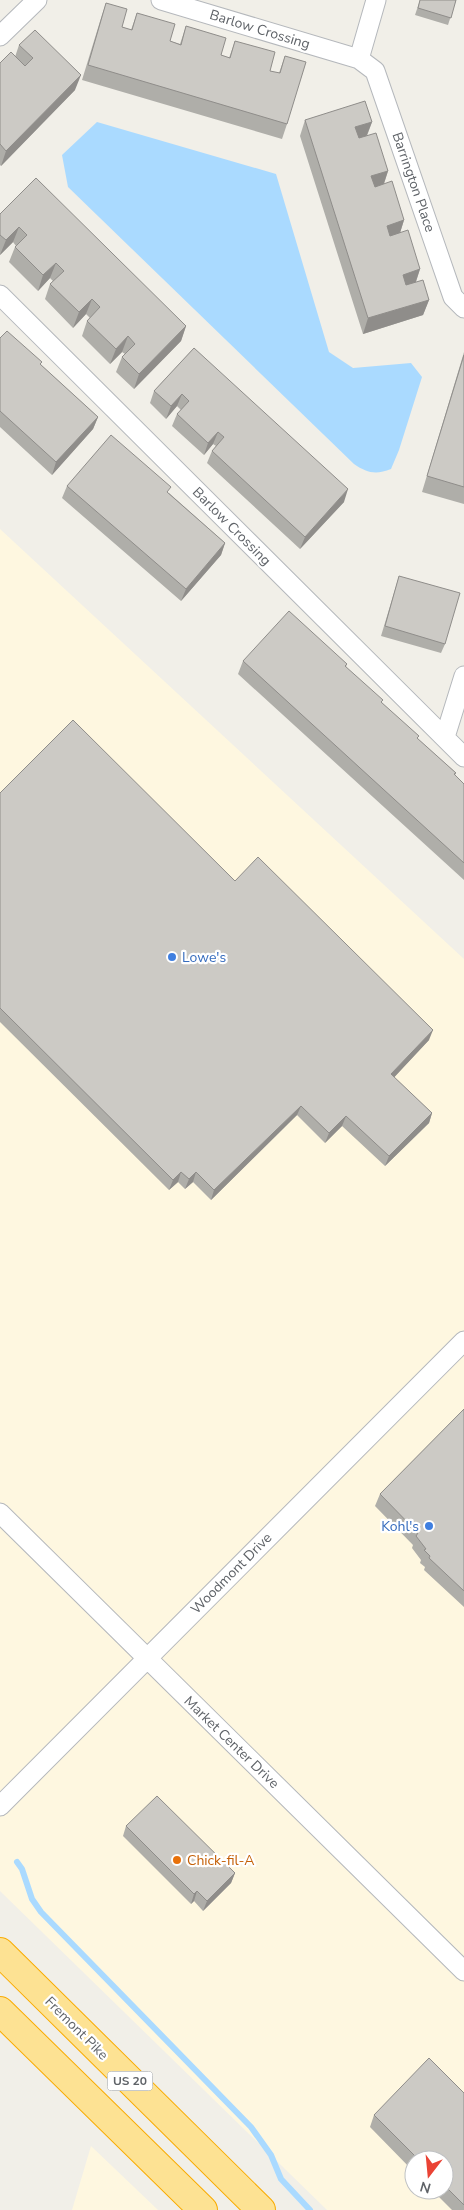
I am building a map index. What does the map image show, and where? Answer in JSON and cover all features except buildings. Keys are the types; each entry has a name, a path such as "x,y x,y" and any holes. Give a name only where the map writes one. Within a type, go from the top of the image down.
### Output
{"highway":[{"name":"Fremont Pike","path":"0,1952 261,2210"},
{"name":"US 20","path":"0,2011 203,2210"}],"street":[{"path":"0,36 37,0"},
{"name":"Barlow Crossing","path":"161,0 359,59"},
{"path":"359,59 376,0"},
{"name":"Barrington Place","path":"359,59 375,71 453,297 464,308"},
{"name":"Barlow Crossing","path":"0,295 464,756"},
{"path":"445,737 464,676"},
{"name":"Woodmont Drive","path":"0,1806 145,1658 464,1341"},
{"name":"Market Center Drive","path":"0,1513 464,1971"}],"shaded area":[{"path":"0,529 464,959 464,2210 327,2210 0,1891"},
{"path":"91,2146 158,2210 72,2210"}],"water":[{"path":"97,122 276,174 329,352 353,368 411,363 422,377 399,450 391,469 372,472 354,464 68,187 62,155"}],"waterway":[{"path":"17,1862 22,1869 32,1899 41,1912 251,2127 271,2155 281,2179 310,2210"}],"place":[{"name":"Lowe's","path":"172,957"},
{"name":"Kohl's","path":"429,1526"},
{"name":"Chick-fil-A","path":"177,1860"}]}
